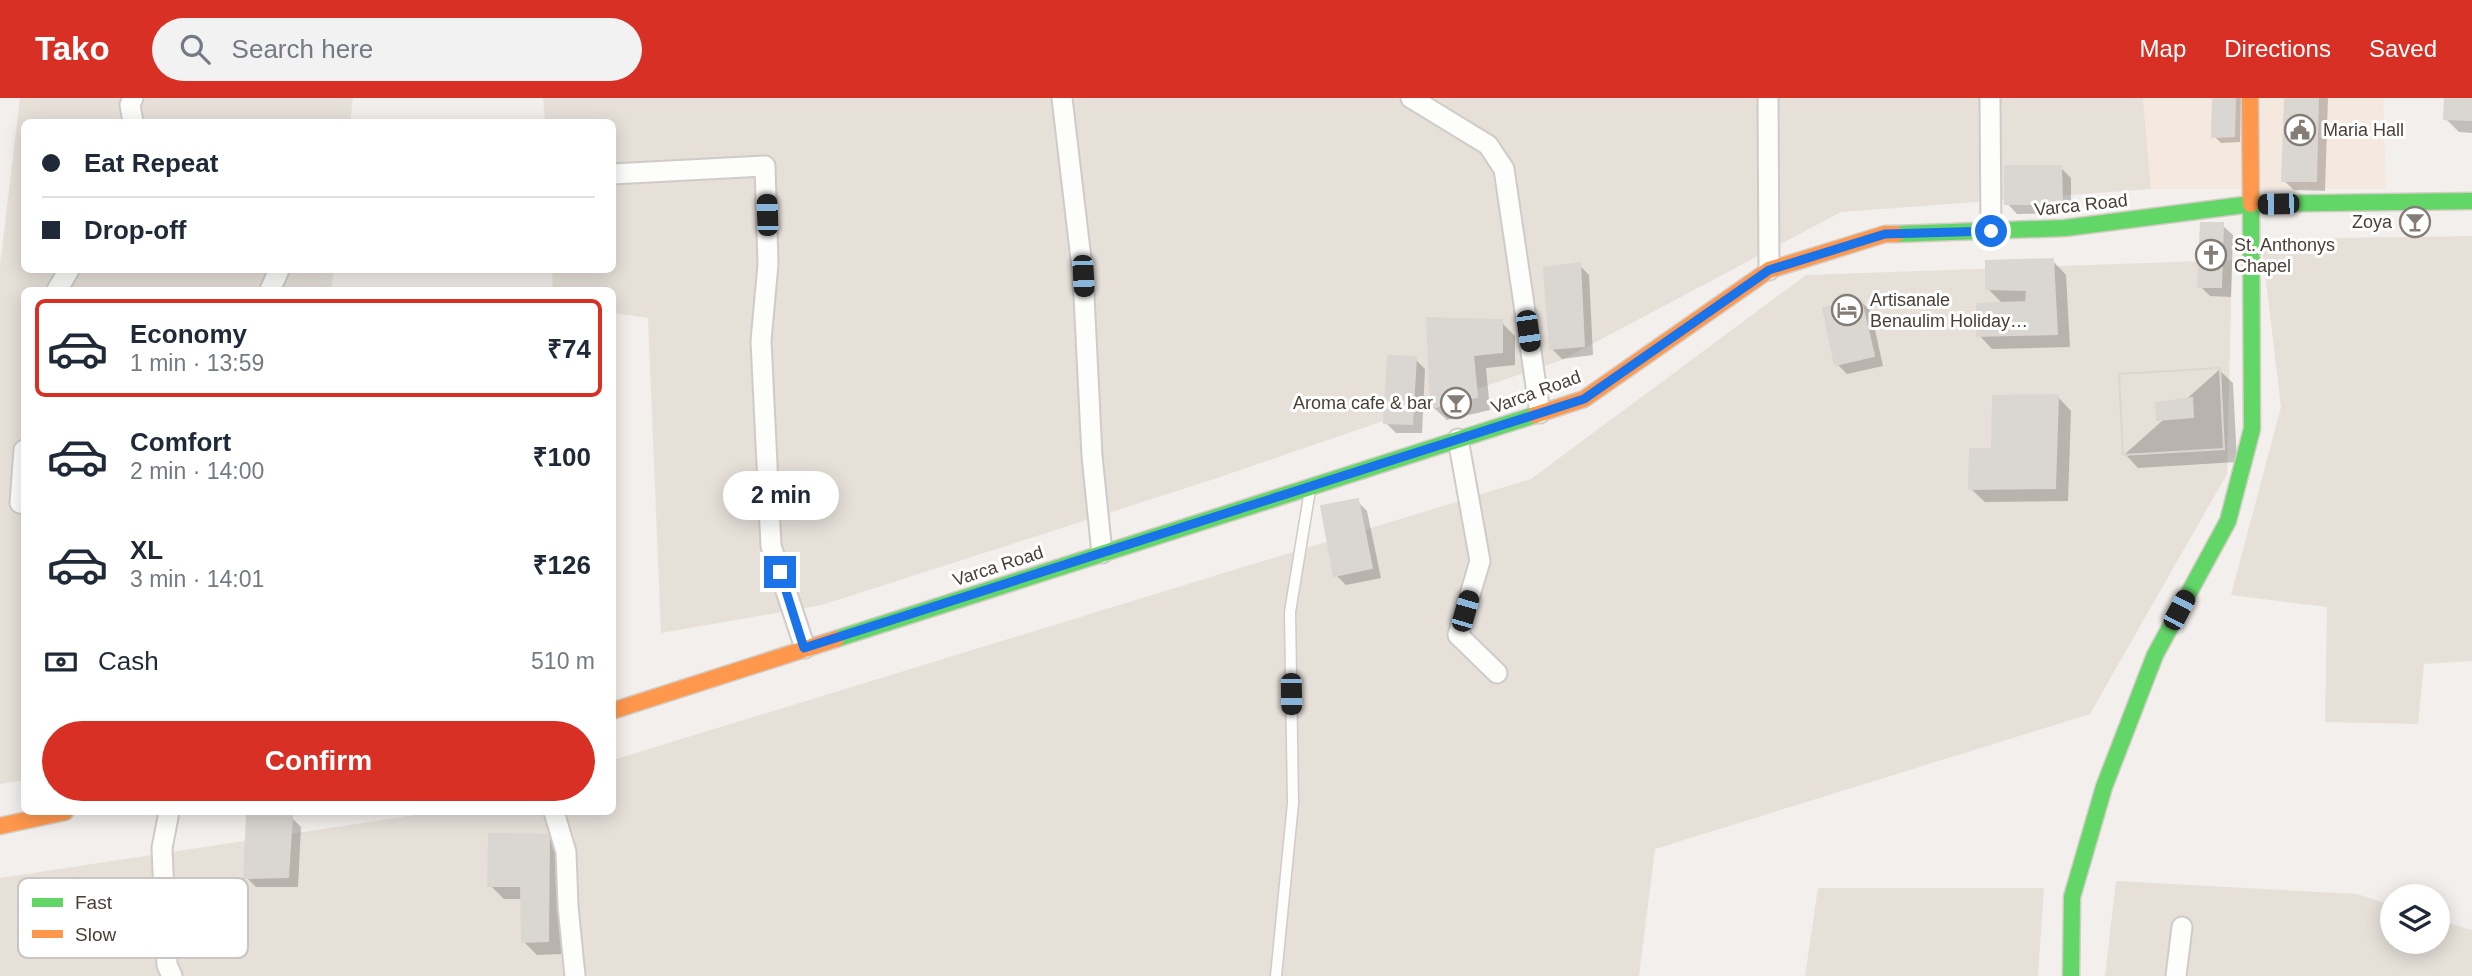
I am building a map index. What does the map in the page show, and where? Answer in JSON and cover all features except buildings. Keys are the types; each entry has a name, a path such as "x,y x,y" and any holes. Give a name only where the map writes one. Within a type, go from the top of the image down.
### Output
{"main road":[{"path":"2071,976 2072,897 2104,787 2155,655 2228,521 2252,429 2250,98"},
{"name":"Varca Road","path":"616,710 1584,399 1769,270 1885,234 2065,228 2251,204 2472,201"},
{"path":"0,826 51,815"}],"street":[{"path":"133,98 130,105 133,119"},
{"path":"1062,98 1083,276 1092,456 1102,553"},
{"path":"1411,98 1488,145 1504,169 1540,413"},
{"path":"1768,98 1769,270"},
{"path":"1990,98 1991,231"},
{"path":"616,174 765,166 768,264 761,341 771,546 804,648"},
{"path":"1458,439 1480,561 1458,635 1497,673"},
{"path":"163,878 162,848 168,815"},
{"path":"555,815 566,852 575,976"},
{"path":"2176,976 2182,927"},
{"path":"167,958 172,976"}],"lane":[{"path":"1276,976 1293,803 1290,612 1310,486"}],"shaded area":[{"path":"20,98 353,98 350,119 21,119 21,273 334,273 331,287 21,287 21,780 0,784 0,265"},
{"path":"543,98 2143,98 2151,189 1841,212 1562,360 1211,480 822,605 661,633 648,318 616,313 616,287 553,287 552,273 616,273 616,119 545,119"},
{"path":"2143,98 2383,98 2386,189 2151,189"},
{"path":"2472,236 2472,661 2424,664 2418,724 2325,722 2327,607 2231,595 2281,407 2261,239"},
{"path":"2232,260 2227,474 2090,714 1655,849 1639,976 0,976 0,878 415,815 616,815 616,759 1531,479 1806,275"},
{"path":"2116,881 2357,894 2380,901 2380,954 2450,954 2450,924 2472,930 2472,976 2105,976"},
{"path":"1818,888 2044,888 2038,976 1805,976"}],"traffic: fast":[{"path":"1896,234 2065,228 2251,204 2472,201"},
{"path":"2071,976 2072,897 2104,787 2155,655 2228,521 2252,429 2251,204"},
{"path":"836,639 1535,415"}],"traffic: slow":[{"path":"2250,98 2251,204"},
{"path":"1535,415 1584,399 1769,270 1885,234 1896,234"},
{"path":"616,710 836,639"},
{"path":"0,826 51,815"}],"place":[{"name":"Maria Hall","path":"2300,130"},
{"name":"Zoya","path":"2415,222"},
{"name":"St. Anthonys Chapel","path":"2211,255"},
{"name":"Artisanale Benaulim Holiday…","path":"1847,310"},
{"name":"Aroma cafe & bar","path":"1456,403"}],"route":[{"path":"780,572 804,648 1584,399 1769,270 1885,234 1991,231"}]}
